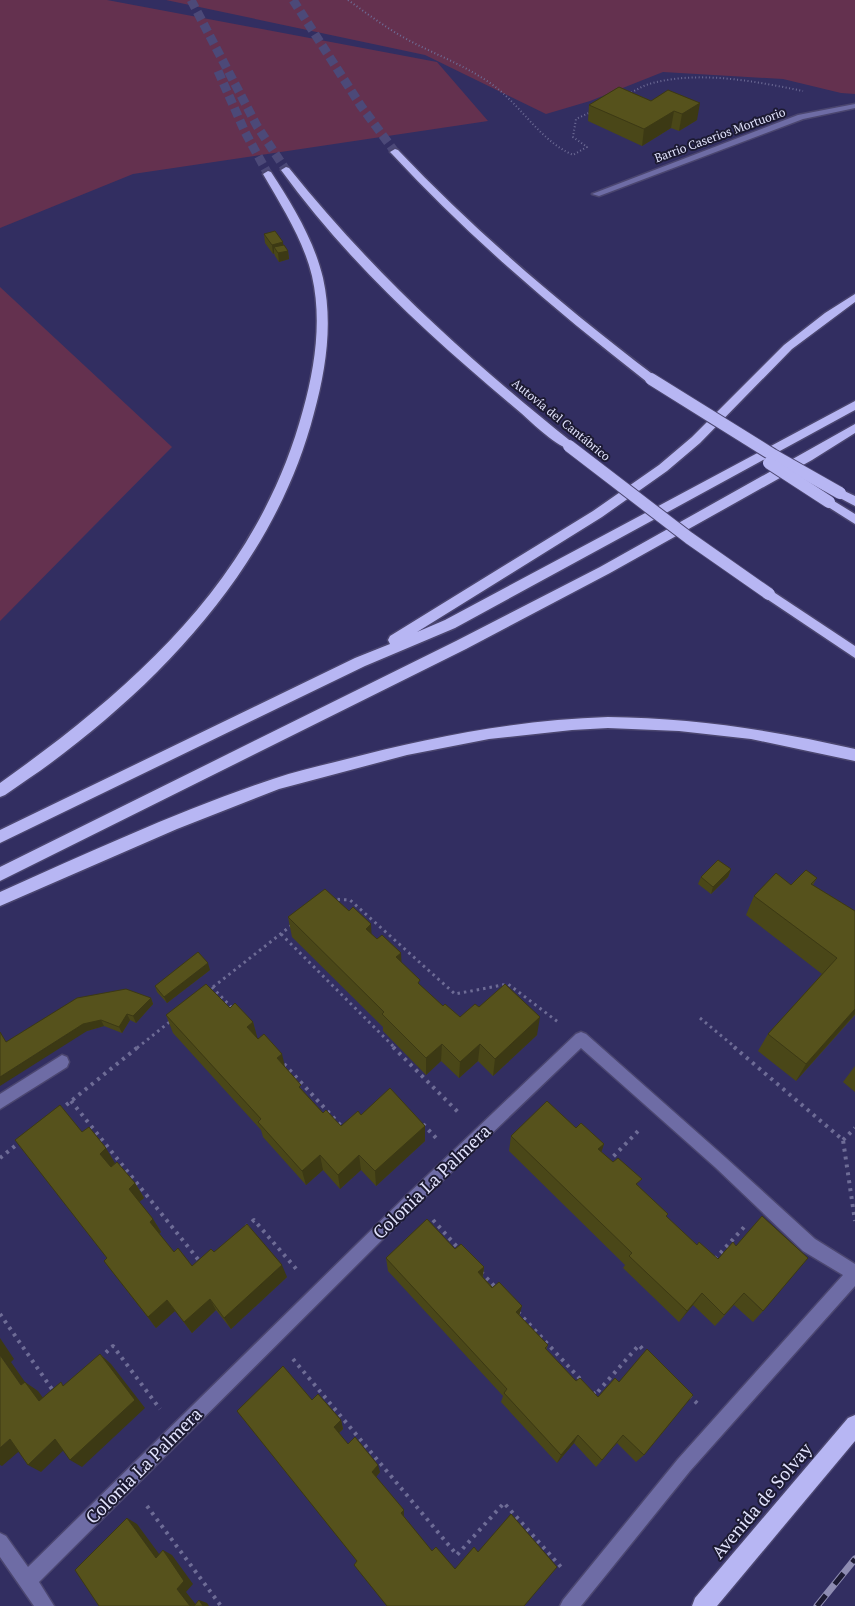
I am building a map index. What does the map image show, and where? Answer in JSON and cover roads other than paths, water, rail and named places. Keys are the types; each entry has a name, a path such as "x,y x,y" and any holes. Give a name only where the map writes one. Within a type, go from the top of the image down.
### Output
{"highway":[{"path":"394,152 500,255 573,319 651,379 754,453 855,520"},
{"name":"Autovía del Cantábrico","path":"286,170 338,236 404,305 463,359 569,446 681,532 768,594 855,652"},
{"path":"0,791 66,744 121,696 184,635 226,582 262,530 284,486 302,441 314,388 322,344 321,308 317,276 308,248 268,174"},
{"path":"360,662 437,612 552,544 664,467 735,401 788,348 822,320 855,297"},
{"path":"651,379 773,455 855,502"},
{"path":"0,837 360,662 450,624 855,405"},
{"path":"0,874 58,847 461,645 605,570 808,457 855,428"},
{"path":"808,457 855,437"},
{"path":"0,899 219,805 278,784 390,753 457,738 574,724 633,723 700,727 756,734 807,743 855,755"},
{"name":"Avenida de Solvay","path":"703,1606 855,1426"}],"street":[{"name":"Barrio Caserios Mortuorio","path":"596,194 801,117 855,106"},
{"name":"Colonia La Palmera","path":"27,1581 413,1199 581,1039 809,1245 855,1274"},
{"path":"0,1102 62,1062"},
{"path":"569,1606 684,1464 855,1274"},
{"path":"0,1542 45,1606"}],"tunnel":[{"path":"191,0 257,126 286,170"},
{"path":"293,0 361,106 395,152"},
{"path":"218,71 245,132 268,174"}],"railway":[{"path":"817,1606 855,1559"}]}
